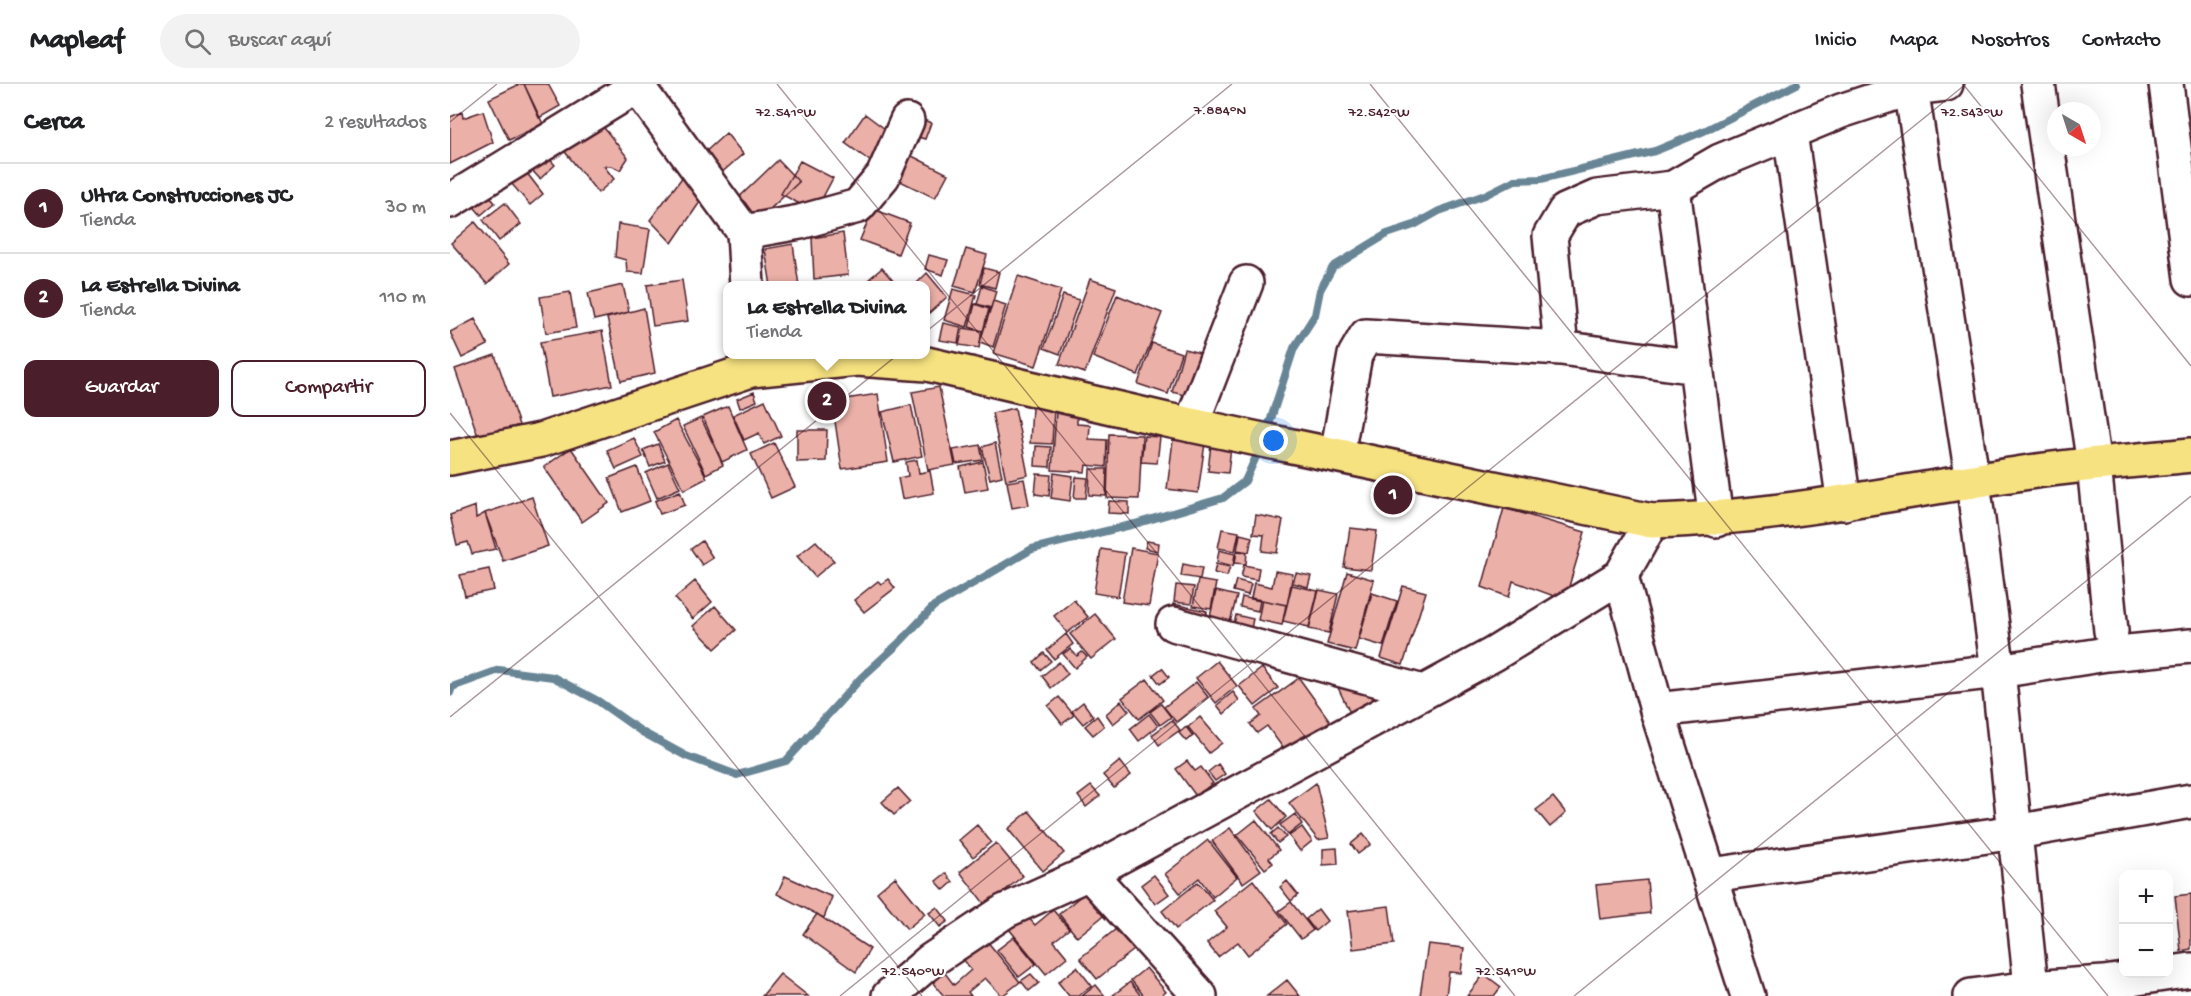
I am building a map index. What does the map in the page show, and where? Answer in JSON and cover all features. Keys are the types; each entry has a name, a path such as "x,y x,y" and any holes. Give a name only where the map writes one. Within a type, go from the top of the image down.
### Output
{"main road":[{"path":"450,458 541,440 751,362 857,359 927,364 1191,425 1652,521 1716,520 1844,503 2025,472 2191,454"}],"street":[{"path":"1561,348 1550,236 1566,211 1597,197 1672,188 1720,161 1841,111 1911,88 1946,84"},
{"path":"2038,84 2094,465 2111,631"},
{"path":"2166,84 2191,279"},
{"path":"450,201 639,85 744,232 747,281"},
{"path":"1911,88 1973,482 1998,671 2031,992"},
{"path":"744,232 800,222 858,206 883,176 907,121"},
{"path":"1790,133 1844,503"},
{"path":"1672,188 1716,520"},
{"path":"1191,425 1246,283"},
{"path":"1337,454 1355,355 1366,336 1561,348 1696,368"},
{"path":"889,996 930,961 1005,911 1089,873 1494,654 1621,576 1652,521"},
{"path":"1621,576 1658,710 1748,996"},
{"path":"1173,624 1423,692"},
{"path":"1658,710 1998,671 2107,654 2191,646"},
{"path":"1711,875 2016,832 2191,801"},
{"path":"1089,873 1185,991"},
{"path":"1971,996 2031,992 2191,970"}],"building":[{"path":"524,84 543,124 509,140 489,99"},
{"path":"524,84 548,84 560,106 539,118"},
{"path":"483,111 493,142 450,164 450,117 462,112 463,118"},
{"path":"865,114 897,138 877,166 845,143"},
{"path":"917,117 931,123 925,139 911,135"},
{"path":"597,119 628,158 620,170 612,166 604,166 614,179 598,193 562,148"},
{"path":"726,133 743,154 719,175 702,155"},
{"path":"545,154 555,165 540,179 529,167"},
{"path":"908,154 948,174 935,198 896,179"},
{"path":"778,160 799,182 753,225 732,204"},
{"path":"800,161 833,178 815,212 781,194"},
{"path":"520,164 543,194 530,205 504,175"},
{"path":"684,175 702,199 672,243 650,220"},
{"path":"485,190 495,203 481,215 470,202"},
{"path":"505,203 521,224 499,241 483,220"},
{"path":"873,209 910,223 898,254 860,240"},
{"path":"475,222 509,264 487,284 451,243"},
{"path":"618,224 650,229 643,273 627,272 626,260 615,257"},
{"path":"843,233 848,275 814,279 812,238"},
{"path":"793,244 798,281 770,281 765,249"},
{"path":"966,249 987,255 975,292 954,286"},
{"path":"929,255 948,260 943,275 925,269"},
{"path":"882,268 893,281 867,281"},
{"path":"984,268 999,272 995,288 980,284"},
{"path":"927,273 947,297 930,312 930,281 919,281"},
{"path":"1018,276 1061,290 1036,366 993,353"},
{"path":"1090,279 1116,288 1085,373 1059,364"},
{"path":"682,280 688,321 653,326 647,285"},
{"path":"623,285 629,312 594,320 588,293"},
{"path":"982,286 996,291 991,308 977,304"},
{"path":"953,289 976,295 967,327 944,320"},
{"path":"570,292 576,328 546,333 540,297"},
{"path":"1063,295 1079,300 1060,354 1044,348"},
{"path":"1117,295 1162,313 1138,375 1093,357"},
{"path":"993,301 1006,305 993,347 980,342"},
{"path":"975,304 989,309 983,331 969,327"},
{"path":"644,308 655,373 621,381 607,318"},
{"path":"475,319 488,345 462,358 450,332"},
{"path":"943,323 961,327 958,343 939,340"},
{"path":"963,328 982,331 979,348 959,345"},
{"path":"602,331 612,385 550,397 540,342"},
{"path":"1152,343 1181,353 1168,394 1138,384"},
{"path":"1184,349 1208,355 1196,398 1172,392"},
{"path":"495,355 519,425 479,439 455,369"},
{"path":"939,387 955,465 928,470 912,392"},
{"path":"754,392 757,401 740,408 737,399"},
{"path":"878,394 888,462 842,469 832,401"},
{"path":"765,400 781,436 764,444 759,433 744,440 733,415"},
{"path":"911,405 922,456 894,462 882,412"},
{"path":"728,406 747,450 722,462 703,417"},
{"path":"1032,407 1054,408 1052,444 1030,443"},
{"path":"1015,408 1028,475 1006,480 992,413"},
{"path":"1056,413 1077,415 1077,424 1090,425 1089,439 1107,440 1106,467 1086,465 1085,472 1052,470"},
{"path":"701,418 723,465 706,474 683,426"},
{"path":"676,420 707,478 684,490 654,432"},
{"path":"797,430 827,430 826,461 797,462"},
{"path":"1109,434 1142,435 1139,499 1107,498"},
{"path":"1144,436 1160,437 1157,463 1141,462"},
{"path":"634,438 643,457 616,469 607,450"},
{"path":"1173,440 1205,443 1198,493 1167,489"},
{"path":"774,443 795,487 771,498 751,454"},
{"path":"995,443 1002,476 990,479 982,447"},
{"path":"658,444 665,461 650,467 643,450"},
{"path":"1211,444 1231,447 1228,473 1208,471"},
{"path":"980,445 983,460 956,464 953,450"},
{"path":"1036,446 1051,447 1050,467 1035,466"},
{"path":"571,448 609,503 582,522 544,467"},
{"path":"917,460 919,473 930,471 934,493 902,499 898,478 908,476 906,462"},
{"path":"983,462 988,488 965,492 960,467"},
{"path":"668,463 680,488 657,498 646,473"},
{"path":"637,467 650,501 622,512 609,478"},
{"path":"1090,469 1107,469 1106,496 1089,495"},
{"path":"1054,473 1073,476 1070,501 1051,498"},
{"path":"1037,474 1051,475 1049,496 1035,494"},
{"path":"1076,477 1088,478 1086,498 1074,498"},
{"path":"1024,479 1029,505 1012,508 1007,482"},
{"path":"680,491 685,505 660,514 655,501"},
{"path":"532,497 548,546 503,561 485,513"},
{"path":"1109,501 1129,502 1129,514 1108,513"},
{"path":"475,506 476,518 485,513 496,549 472,554 468,542 457,545 450,515"},
{"path":"1504,508 1585,532 1565,600 1513,581 1509,597 1482,587"},
{"path":"1256,515 1283,520 1277,553 1262,551 1264,535 1253,534"},
{"path":"1350,528 1377,531 1371,570 1344,567"},
{"path":"1222,529 1239,532 1235,551 1218,548"},
{"path":"1240,534 1252,537 1249,552 1237,550"},
{"path":"702,541 713,558 702,565 691,549"},
{"path":"816,541 834,561 815,577 797,556"},
{"path":"1147,541 1159,543 1158,551 1145,548"},
{"path":"1131,548 1158,553 1149,606 1122,602"},
{"path":"1101,549 1125,553 1118,597 1094,593"},
{"path":"1219,550 1235,554 1233,566 1217,562"},
{"path":"1237,551 1247,552 1246,564 1235,563"},
{"path":"1183,564 1202,568 1200,579 1181,576"},
{"path":"1216,564 1230,567 1227,576 1214,573"},
{"path":"1244,565 1259,568 1257,580 1241,577"},
{"path":"489,569 494,590 465,596 460,575"},
{"path":"1275,571 1293,574 1287,605 1251,598 1254,583 1272,587"},
{"path":"1347,572 1374,580 1355,651 1327,644"},
{"path":"1296,573 1311,576 1308,587 1293,583"},
{"path":"888,579 895,588 864,612 854,600 878,581 881,584"},
{"path":"1198,580 1216,583 1211,609 1193,606"},
{"path":"1236,580 1251,584 1248,595 1233,591"},
{"path":"695,581 712,602 693,619 675,598"},
{"path":"1176,585 1194,587 1191,604 1174,602"},
{"path":"1292,585 1318,591 1309,627 1283,621"},
{"path":"1403,586 1426,592 1403,665 1381,658"},
{"path":"1319,590 1338,594 1329,633 1309,629"},
{"path":"1216,591 1237,596 1229,626 1209,621"},
{"path":"1372,593 1397,601 1383,646 1359,639"},
{"path":"1242,597 1260,601 1258,611 1240,607"},
{"path":"1074,600 1088,617 1067,633 1054,616"},
{"path":"1262,600 1286,605 1282,625 1258,620"},
{"path":"1173,604 1207,611 1206,620 1171,613"},
{"path":"715,606 736,630 715,649 693,626"},
{"path":"1095,614 1116,639 1091,659 1070,634"},
{"path":"1236,615 1253,619 1250,633 1233,629"},
{"path":"1066,634 1073,644 1054,659 1047,650"},
{"path":"1070,649 1077,656 1082,652 1087,657 1075,668 1063,654"},
{"path":"1044,653 1051,661 1040,670 1034,662"},
{"path":"1217,661 1237,686 1216,703 1196,678"},
{"path":"1059,662 1068,674 1051,688 1042,676"},
{"path":"1162,668 1169,677 1160,684 1153,675"},
{"path":"1262,668 1278,688 1255,706 1239,686"},
{"path":"1332,675 1394,691 1351,715"},
{"path":"1299,678 1330,721 1286,752 1267,726 1257,733 1250,724 1261,716 1256,709"},
{"path":"1147,679 1163,700 1139,719 1122,698"},
{"path":"1196,682 1208,697 1176,722 1164,707"},
{"path":"1233,692 1239,700 1224,714 1217,705"},
{"path":"1059,697 1074,715 1062,724 1048,706"},
{"path":"1121,701 1129,711 1113,724 1106,714"},
{"path":"1083,702 1093,716 1083,724 1072,711"},
{"path":"1161,704 1171,717 1160,725 1150,712"},
{"path":"1149,714 1158,726 1139,741 1130,729"},
{"path":"1097,716 1104,726 1093,735 1085,726"},
{"path":"1200,717 1222,743 1209,753 1188,727"},
{"path":"1172,720 1180,730 1159,745 1152,735"},
{"path":"1186,727 1193,736 1186,741 1179,733"},
{"path":"1120,761 1131,775 1114,788 1103,775"},
{"path":"1187,761 1195,771 1201,767 1213,783 1196,796 1176,769"},
{"path":"1218,764 1225,774 1215,781 1208,772"},
{"path":"1316,783 1329,838 1318,840 1289,803"},
{"path":"1091,786 1100,796 1086,807 1078,796"},
{"path":"898,788 910,801 894,815 882,802"},
{"path":"1553,797 1566,813 1550,827 1536,810"},
{"path":"1271,799 1286,817 1272,830 1256,811"},
{"path":"1029,811 1064,853 1043,871 1008,829"},
{"path":"1295,814 1302,824 1288,835 1280,825"},
{"path":"1256,820 1279,850 1269,858 1273,863 1265,869 1237,835"},
{"path":"977,825 991,842 973,857 959,840"},
{"path":"1302,827 1312,841 1300,851 1289,836"},
{"path":"1230,828 1261,870 1243,883 1212,841"},
{"path":"1278,828 1286,837 1278,843 1271,834"},
{"path":"1363,834 1371,844 1358,854 1351,844"},
{"path":"1208,840 1237,877 1213,897 1199,878 1180,893 1165,874"},
{"path":"996,843 1023,876 986,906 960,872"},
{"path":"1337,848 1338,864 1323,865 1323,849"},
{"path":"946,873 953,882 944,890 936,881"},
{"path":"1154,875 1169,894 1155,904 1141,885"},
{"path":"785,876 832,897 824,918 777,894"},
{"path":"895,877 925,914 907,929 877,892"},
{"path":"1253,880 1287,924 1248,955 1238,942 1218,957 1207,943 1227,927 1214,911"},
{"path":"1647,880 1650,913 1600,919 1596,885"},
{"path":"1287,881 1298,895 1291,901 1280,887"},
{"path":"1198,882 1213,900 1176,929 1162,911"},
{"path":"1088,890 1107,913 1077,937 1059,914"},
{"path":"2191,894 2191,949 2181,951 2175,896"},
{"path":"1291,902 1313,930 1301,939 1279,911"},
{"path":"1389,906 1394,944 1353,949 1348,911"},
{"path":"937,907 948,921 940,927 929,913"},
{"path":"1318,909 1327,921 1315,931 1306,919"},
{"path":"1053,910 1069,929 1054,941 1067,957 1046,974 1009,929 1026,915 1035,925"},
{"path":"817,914 870,949 856,972 803,934"},
{"path":"1116,929 1134,950 1097,979 1080,958"},
{"path":"1014,937 1036,964 1019,977 997,950"},
{"path":"987,941 1020,982 1002,996 985,978 968,992 971,996 944,996 933,983 945,973 954,985 971,970 964,960"},
{"path":"1428,944 1464,948 1461,973 1449,972 1446,996 1420,996"},
{"path":"1077,967 1092,986 1078,996 1069,996 1058,982"},
{"path":"1146,968 1166,992 1161,996 1144,996 1131,980"},
{"path":"780,974 808,996 762,996"},
{"path":"1031,974 1039,983 1029,991 1021,981"},
{"path":"1484,974 1501,987 1494,996 1467,996"},
{"path":"1287,980 1300,996 1267,996"},
{"path":"1130,982 1141,996 1112,996"},
{"path":"1096,985 1105,996 1082,996"}],"waterway":[{"path":"1266,434 1294,348 1315,315 1320,290 1333,267 1387,234 1414,225 1439,211 1485,195 1515,180 1541,179 1655,151 1704,131 1797,84"},
{"path":"450,693 452,687 499,670 553,677 598,701 642,732 686,756 737,775 786,761 861,678 934,606 1032,549 1135,524 1223,498 1245,481 1261,446"}],"place":[{"name":"La Estrella Divina","path":"827,401"},
{"name":"Ultra Construcciones JC","path":"1393,495"}]}
